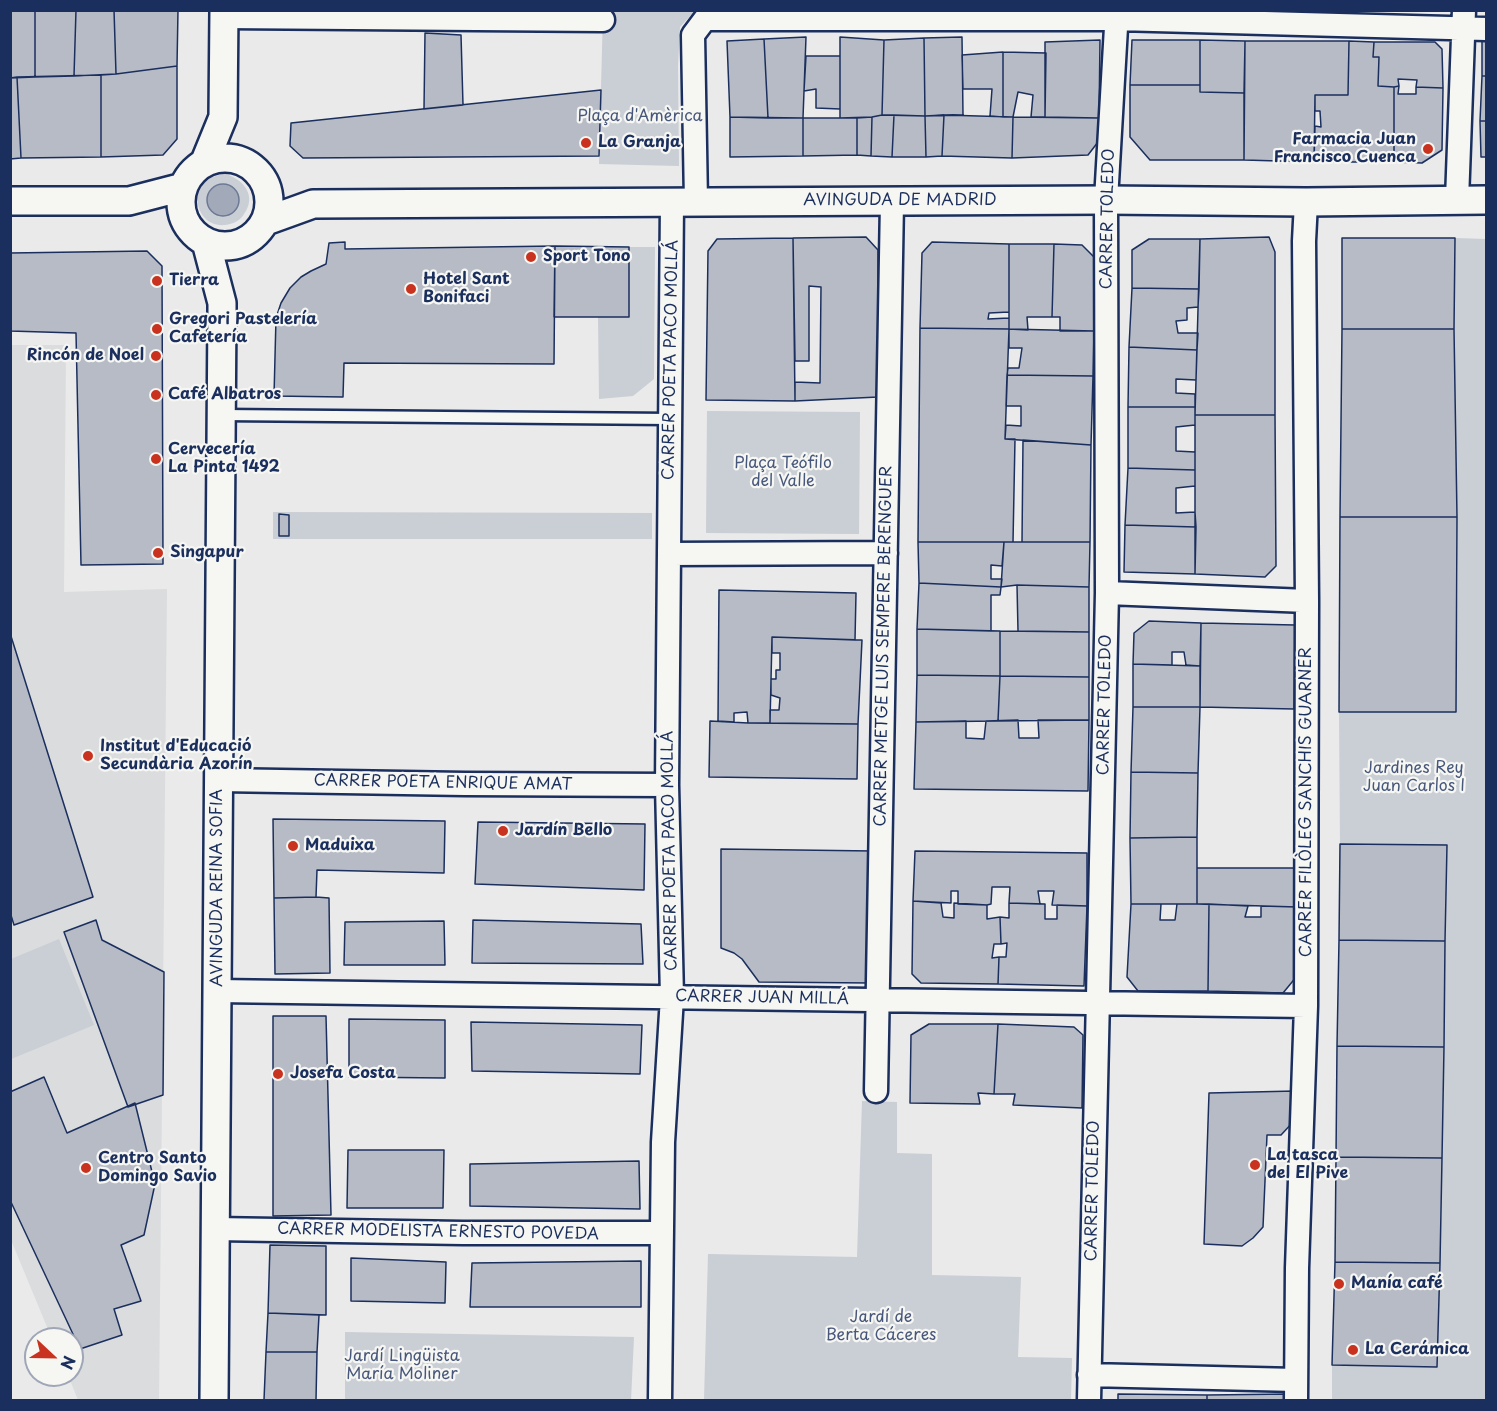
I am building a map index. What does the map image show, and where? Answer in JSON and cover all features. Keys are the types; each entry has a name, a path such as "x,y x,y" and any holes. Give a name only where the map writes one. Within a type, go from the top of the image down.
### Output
{"street":[{"path":"205,162 223,117 224,14 603,20"},
{"path":"684,202 693,35 705,19 855,15 1117,15 1464,20 1486,29"},
{"name":"CARRER TOLEDO","path":"1089,1401 1107,593 1106,200 1117,15"},
{"path":"1457,200 1464,20"},
{"path":"223,117 241,160"},
{"path":"225,157 241,160 255,168 266,184 270,200 266,221 255,235 241,244 224,247 206,242 191,231 184,220 180,205 183,187 191,173 205,162 225,157"},
{"name":"AVINGUDA DE MADRID","path":"266,184 313,204"},
{"path":"10,201 129,201 183,187"},
{"name":"AVINGUDA DE MADRID","path":"266,221 313,204 1486,200"},
{"path":"129,201 184,220"},
{"name":"CARRER METGE LUIS SEMPERE BERENGUER","path":"876,1091 892,201"},
{"name":"CARRER POETA PACO MOLLÁ","path":"660,1401 663,1142 672,997 667,785 670,419 684,202"},
{"name":"CARRER FILÒLEG SANCHIS GUARNER","path":"1296,1390 1297,1268 1306,1006 1307,601 1304,240 1306,202"},
{"name":"AVINGUDA REINA SOFIA","path":"206,242 222,303 214,1401"},
{"name":"AVINGUDA REINA SOFIA","path":"222,303 241,244"},
{"path":"669,554 886,553"},
{"path":"1107,593 1307,601"},
{"name":"CARRER POETA ENRIQUE AMAT","path":"219,780 667,785"},
{"name":"CARRER JUAN MILLÁ","path":"217,991 1306,1006"},
{"name":"CARRER MODELISTA ERNESTO POVEDA","path":"215,1229 662,1233"},
{"path":"1089,1374 1296,1390"}],"lane":[{"path":"222,415 670,419"}],"shaded area":[{"path":"10,345 66,345 64,592 167,589 159,1400 78,1400 73,1387 84,1387 84,1327 47,1327 11,1240"}],"green space":[{"name":"Plaça d'Amèrica","path":"603,11 699,11 691,15 680,27 679,166 599,164"},
{"path":"226,174 238,180 247,190 248,207 236,222 225,225 214,224 200,211 199,192 204,184 213,177"},
{"name":"Jardines Rey Juan Carlos I","path":"1455,238 1486,239 1486,1400 1332,1400 1332,1365 1437,1367 1447,846 1340,844 1339,712 1456,712 1458,573 1454,329"},
{"path":"629,247 655,247 654,379 633,396 599,399 598,317 629,316"},
{"name":"Plaça Teófilo del Valle","path":"707,411 860,412 859,534 706,533"},
{"path":"273,512 652,513 652,539 273,539"},
{"path":"59,939 94,1025 11,1059 11,959"},
{"name":"Jardí de Berta Cáceres","path":"862,1101 897,1102 897,1153 932,1154 932,1275 1021,1277 1018,1357 1072,1358 1071,1400 704,1400 708,1254 857,1257"},
{"name":"Jardí Lingüista María Moliner","path":"345,1332 634,1337 631,1400 345,1400"}],"water":[{"path":"223,184 235,188 239,200 235,212 223,216 211,212 207,200 211,188"}],"building":[{"path":"10,10 35,10 35,77 10,78"},
{"path":"35,10 76,10 74,76 35,77"},
{"path":"76,10 114,10 116,74 74,76"},
{"path":"114,10 178,10 177,66 116,74"},
{"path":"425,33 461,35 463,105 424,109"},
{"path":"806,37 803,118 768,118 764,39"},
{"path":"840,37 884,40 882,115 840,118"},
{"path":"962,37 963,115 925,116 924,38"},
{"path":"924,38 925,116 882,115 884,40"},
{"path":"764,39 768,118 730,117 727,41"},
{"path":"1100,40 1099,118 1045,117 1045,42"},
{"path":"1132,40 1200,40 1200,85 1130,85"},
{"path":"1200,40 1245,41 1244,93 1200,92"},
{"path":"1482,40 1486,40 1486,76 1482,76"},
{"path":"1245,41 1349,41 1348,95 1315,95 1314,162 1244,160"},
{"path":"1349,41 1374,42 1373,57 1379,57 1378,86 1394,87 1394,162 1314,162 1315,126 1321,127 1320,111 1315,111 1315,95 1348,95"},
{"path":"1374,42 1435,42 1442,49 1443,88 1416,87 1417,80 1398,79 1399,86 1378,86 1379,57 1373,57"},
{"path":"1003,52 1003,117 990,116 992,89 963,89 962,55"},
{"path":"1003,52 1046,53 1045,117 1031,117 1033,95 1018,92 1013,117 1003,117"},
{"path":"806,56 840,56 840,109 816,108 816,89 804,91"},
{"path":"177,66 177,139 163,155 101,157 101,75"},
{"path":"101,75 101,157 21,158 17,77"},
{"path":"1482,76 1486,76 1486,121 1480,121"},
{"path":"17,77 21,158 10,159 10,78"},
{"path":"1130,85 1200,85 1200,92 1244,93 1244,160 1150,160 1130,137"},
{"path":"1399,86 1398,94 1416,94 1416,87 1443,88 1442,150 1422,163 1394,162 1394,87"},
{"path":"601,90 599,156 303,158 290,146 291,123"},
{"path":"894,115 892,157 871,156 872,117"},
{"path":"894,115 925,116 926,157 892,157"},
{"path":"944,115 942,156 926,157 925,116"},
{"path":"944,115 1013,117 1012,158 942,156"},
{"path":"730,117 803,118 803,156 730,157"},
{"path":"872,117 871,156 857,155 857,118"},
{"path":"1013,117 1099,118 1098,142 1088,155 1012,158"},
{"path":"803,118 857,118 857,155 803,156"},
{"path":"1480,121 1486,121 1486,157 1481,157"},
{"path":"866,237 878,250 878,397 795,401 795,382 820,383 821,287 809,286 809,361 795,361 793,238"},
{"path":"1269,237 1275,252 1275,415 1195,415 1200,239"},
{"path":"793,238 795,401 706,400 708,251 717,239"},
{"path":"1342,238 1455,238 1454,329 1342,329"},
{"path":"1149,239 1200,239 1199,289 1132,288 1132,250"},
{"path":"345,242 345,249 555,246 554,364 344,363 343,397 274,396 276,318 281,303 290,288 301,277 326,264 329,243"},
{"path":"932,242 1009,244 1009,312 989,313 988,319 1009,318 1009,329 920,328 922,253"},
{"path":"1009,244 1054,244 1052,317 1027,317 1028,330 1009,329"},
{"path":"1054,244 1082,245 1096,259 1094,331 1060,331 1060,317 1052,317"},
{"path":"555,246 629,247 629,317 554,317"},
{"path":"147,251 162,266 163,564 81,565 76,333 10,331 10,253"},
{"path":"1132,288 1199,289 1198,307 1187,308 1187,320 1176,321 1178,333 1198,333 1197,350 1129,347"},
{"path":"920,328 1009,329 1005,439 1015,439 1013,542 918,542"},
{"path":"1009,329 1094,331 1093,376 1007,375 1008,368 1019,368 1022,348 1009,348"},
{"path":"1342,329 1454,329 1457,517 1340,517"},
{"path":"1129,347 1197,350 1196,380 1176,379 1176,393 1195,394 1195,407 1128,407"},
{"path":"1007,375 1093,376 1091,445 1005,439 1006,425 1021,426 1021,406 1006,406"},
{"path":"1128,407 1195,407 1195,425 1176,427 1176,451 1195,452 1195,470 1128,468"},
{"path":"1195,415 1275,415 1276,566 1265,577 1195,574"},
{"path":"1023,440 1091,445 1090,542 1022,542"},
{"path":"1128,468 1195,470 1195,486 1176,488 1176,513 1195,512 1196,527 1125,525"},
{"path":"279,514 289,515 289,536 279,536"},
{"path":"1340,517 1457,517 1456,712 1339,712"},
{"path":"1125,525 1196,527 1195,574 1124,572"},
{"path":"918,542 1004,542 1002,566 991,565 991,579 1002,579 1001,587 919,583"},
{"path":"1004,542 1090,542 1089,587 1017,585 1001,587"},
{"path":"919,583 1001,587 1000,595 991,595 991,631 917,629"},
{"path":"1017,585 1089,587 1089,632 1018,631"},
{"path":"719,590 856,593 855,640 772,637 770,723 748,723 747,712 734,713 734,722 718,721"},
{"path":"1149,621 1201,623 1200,666 1186,665 1184,652 1172,652 1172,665 1133,664 1134,633"},
{"path":"1201,623 1295,625 1294,709 1200,707"},
{"path":"917,629 1000,631 1000,676 917,675"},
{"path":"1000,631 1089,632 1089,677 1000,676"},
{"path":"10,633 93,897 14,925 10,912"},
{"path":"772,637 862,640 858,724 770,723 770,710 779,710 780,698 771,695 771,679 776,679 776,670 780,670 780,653 772,653"},
{"path":"1133,664 1200,666 1200,707 1133,707"},
{"path":"917,675 1000,676 998,721 916,722"},
{"path":"1000,676 1089,677 1089,720 998,721"},
{"path":"1133,707 1200,707 1198,773 1131,772"},
{"path":"1018,720 1019,738 1039,738 1038,720 1089,720 1088,791 914,789 916,722 966,721 966,738 984,739 986,721"},
{"path":"710,721 858,724 857,779 709,777"},
{"path":"1131,772 1198,773 1197,837 1130,838"},
{"path":"273,819 445,821 444,873 317,870 316,897 274,898"},
{"path":"478,822 645,824 644,890 475,884"},
{"path":"1197,837 1197,904 1131,904 1130,838"},
{"path":"1340,844 1447,845 1445,941 1339,940"},
{"path":"721,849 873,851 871,983 759,982 742,959 721,948"},
{"path":"915,851 1087,853 1087,906 1052,905 1054,891 1038,891 1040,904 1009,903 1010,887 992,887 991,904 987,905 958,904 958,891 951,891 951,903 913,901"},
{"path":"1197,868 1296,868 1297,907 1197,904"},
{"path":"274,898 329,898 330,973 275,974"},
{"path":"913,901 941,903 943,917 954,918 954,903 987,905 987,919 1000,917 1001,944 994,944 992,958 999,957 998,984 921,983 912,974"},
{"path":"1009,903 1045,904 1045,919 1057,919 1057,905 1087,906 1084,986 998,984 999,957 1006,957 1007,943 1001,944 1000,917 1009,918"},
{"path":"1131,904 1161,904 1160,920 1175,920 1177,904 1209,904 1208,991 1138,991 1127,977"},
{"path":"1209,904 1248,906 1245,917 1261,917 1261,906 1297,907 1297,976 1283,993 1208,991"},
{"path":"96,920 102,940 164,972 163,1095 128,1107 64,932"},
{"path":"473,920 641,924 643,964 472,963"},
{"path":"444,921 445,965 344,965 345,922"},
{"path":"1339,940 1445,941 1444,1047 1337,1046"},
{"path":"273,1016 326,1016 331,1215 273,1216"},
{"path":"349,1019 445,1020 445,1078 349,1077"},
{"path":"471,1022 642,1025 640,1074 472,1071"},
{"path":"929,1024 998,1024 994,1094 978,1093 980,1104 910,1103 911,1035"},
{"path":"998,1024 1074,1027 1083,1035 1082,1108 1013,1105 1015,1094 994,1094"},
{"path":"1337,1046 1444,1047 1442,1158 1336,1157"},
{"path":"44,1077 67,1133 135,1103 155,1184 144,1235 121,1245 141,1301 114,1309 122,1335 84,1348 84,1327 70,1327 10,1200 10,1092"},
{"path":"1295,1091 1294,1121 1281,1135 1267,1135 1263,1227 1242,1246 1204,1244 1209,1093"},
{"path":"348,1150 444,1150 443,1208 347,1208"},
{"path":"1336,1157 1442,1158 1440,1263 1335,1262"},
{"path":"639,1161 640,1209 470,1206 470,1164"},
{"path":"270,1245 326,1246 326,1315 268,1313"},
{"path":"351,1258 446,1262 445,1303 351,1301"},
{"path":"641,1261 641,1307 470,1307 472,1263"},
{"path":"1335,1262 1440,1263 1437,1367 1332,1365"},
{"path":"268,1313 319,1315 317,1352 266,1352"},
{"path":"266,1352 317,1352 316,1400 264,1400"},
{"path":"1118,1394 1207,1395 1207,1400 1118,1400"},
{"path":"1290,1394 1290,1400 1207,1400 1207,1395"}],"place":[{"name":"La Granja","path":"586,143"},
{"name":"Farmacia Juan Francisco Cuenca","path":"1428,149"},
{"name":"Sport Tono","path":"531,257"},
{"name":"Tierra","path":"157,281"},
{"name":"Hotel Sant Bonifaci","path":"411,289"},
{"name":"Gregori Pastelería Cafetería","path":"157,329"},
{"name":"Rincón de Noel","path":"156,356"},
{"name":"Café Albatros","path":"156,395"},
{"name":"Cervecería La Pinta 1492","path":"156,459"},
{"name":"Singapur","path":"158,553"},
{"name":"Institut d'Educació Secundària Azorín","path":"88,756"},
{"name":"Jardín Bello","path":"503,831"},
{"name":"Maduixa","path":"293,846"},
{"name":"Josefa Costa","path":"278,1074"},
{"name":"La tasca del El Pive","path":"1255,1165"},
{"name":"Centro Santo Domingo Savio","path":"86,1168"},
{"name":"Manía café","path":"1339,1284"},
{"name":"La Cerámica","path":"1353,1350"}]}
